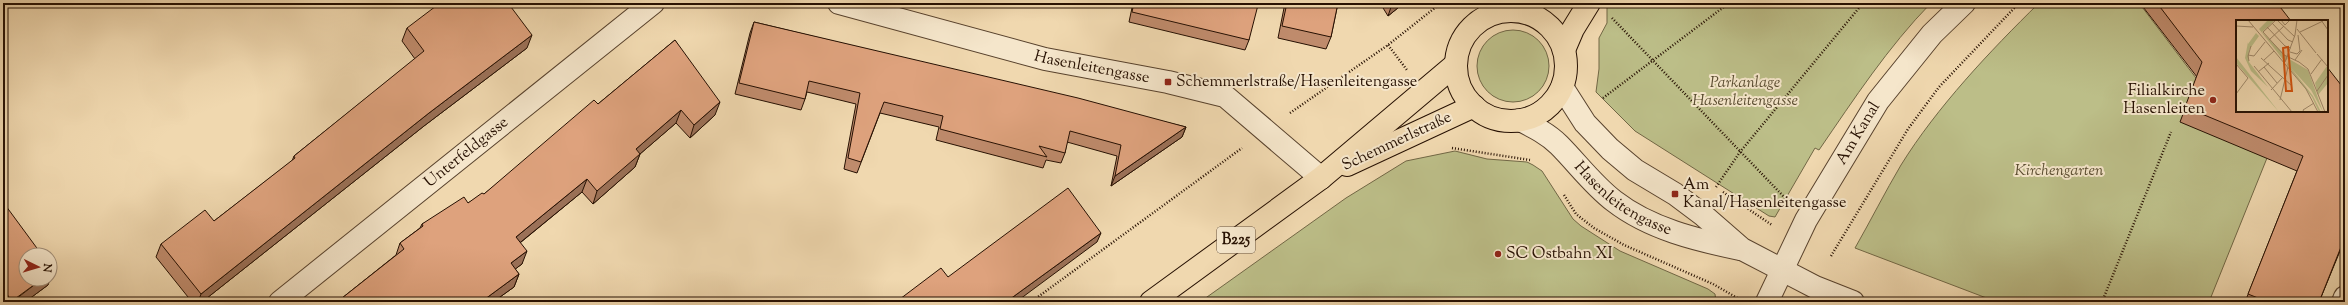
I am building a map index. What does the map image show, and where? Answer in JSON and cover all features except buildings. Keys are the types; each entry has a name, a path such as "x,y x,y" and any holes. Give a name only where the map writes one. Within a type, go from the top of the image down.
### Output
{"main road":[{"path":"1564,50 1573,29 1589,3"},
{"path":"1517,7 1544,22 1557,35 1564,50 1566,70 1562,87 1553,101 1538,113 1520,120 1503,120 1486,115 1474,106 1461,88 1456,64 1460,45 1473,26 1489,15 1517,7"},
{"name":"Schemmerlstraße","path":"1151,302 1321,178 1456,64"},
{"name":"Schemmerlstraße","path":"1321,178 1474,106"}],"street":[{"name":"Unterfeldgasse","path":"280,302 653,3"},
{"name":"Hasenleitengasse","path":"839,3 1044,59 1168,82 1225,96 1321,178"},
{"name":"Am Kanal","path":"1767,302 1806,220 1878,101 1932,34 1964,3"},
{"name":"Hasenleitengasse","path":"1562,87 1585,123 1610,149 1635,170 1675,194 1703,215 1742,249 1781,271 1853,302"},
{"name":"Hasenleitengasse","path":"1520,120 1540,130 1558,144 1588,178 1614,201 1631,212 1658,226 1696,239 1742,249"},
{"path":"2343,302 2345,297"}],"path":[{"path":"1031,302 1266,131 1388,45 1441,3"},
{"path":"1601,100 1729,3"},
{"path":"1716,187 1740,152 1863,3"},
{"path":"1831,256 1908,129 1939,87 2019,3"},
{"path":"1608,13 1806,220"},
{"path":"2102,302 2171,132"},
{"path":"1451,148 1468,149 1495,156 1518,157 1538,162"}],"green space":[{"name":"Parkanlage Hasenleitengasse","path":"1607,3 1931,3 1886,55 1819,150 1815,148 1775,217 1769,216 1635,131 1596,92 1599,69 1599,38 1607,23"},
{"name":"Kirchengarten","path":"2039,3 2139,3 2196,78 2267,158 2211,297 2217,302 1997,302 1855,248 1889,185 1915,143 1965,80"},
{"path":"1506,30 1520,30 1527,32 1539,40 1547,52 1549,66 1547,80 1539,92 1527,100 1520,102 1506,102 1499,100 1487,92 1479,80 1477,73 1477,59 1479,52 1487,40 1499,32"},
{"path":"1455,151 1487,159 1527,162 1533,165 1542,171 1573,219 1581,226 1620,251 1708,289 1715,294 1716,302 1200,302 1346,198 1406,161"}],"place":[{"name":"Schemmerlstraße/Hasenleitengasse","path":"1168,82"},
{"name":"Filialkirche Hasenleiten","path":"2213,100"},
{"name":"Am Kanal/Hasenleitengasse","path":"1675,194"},
{"name":"SC Ostbahn XI","path":"1498,254"}]}
